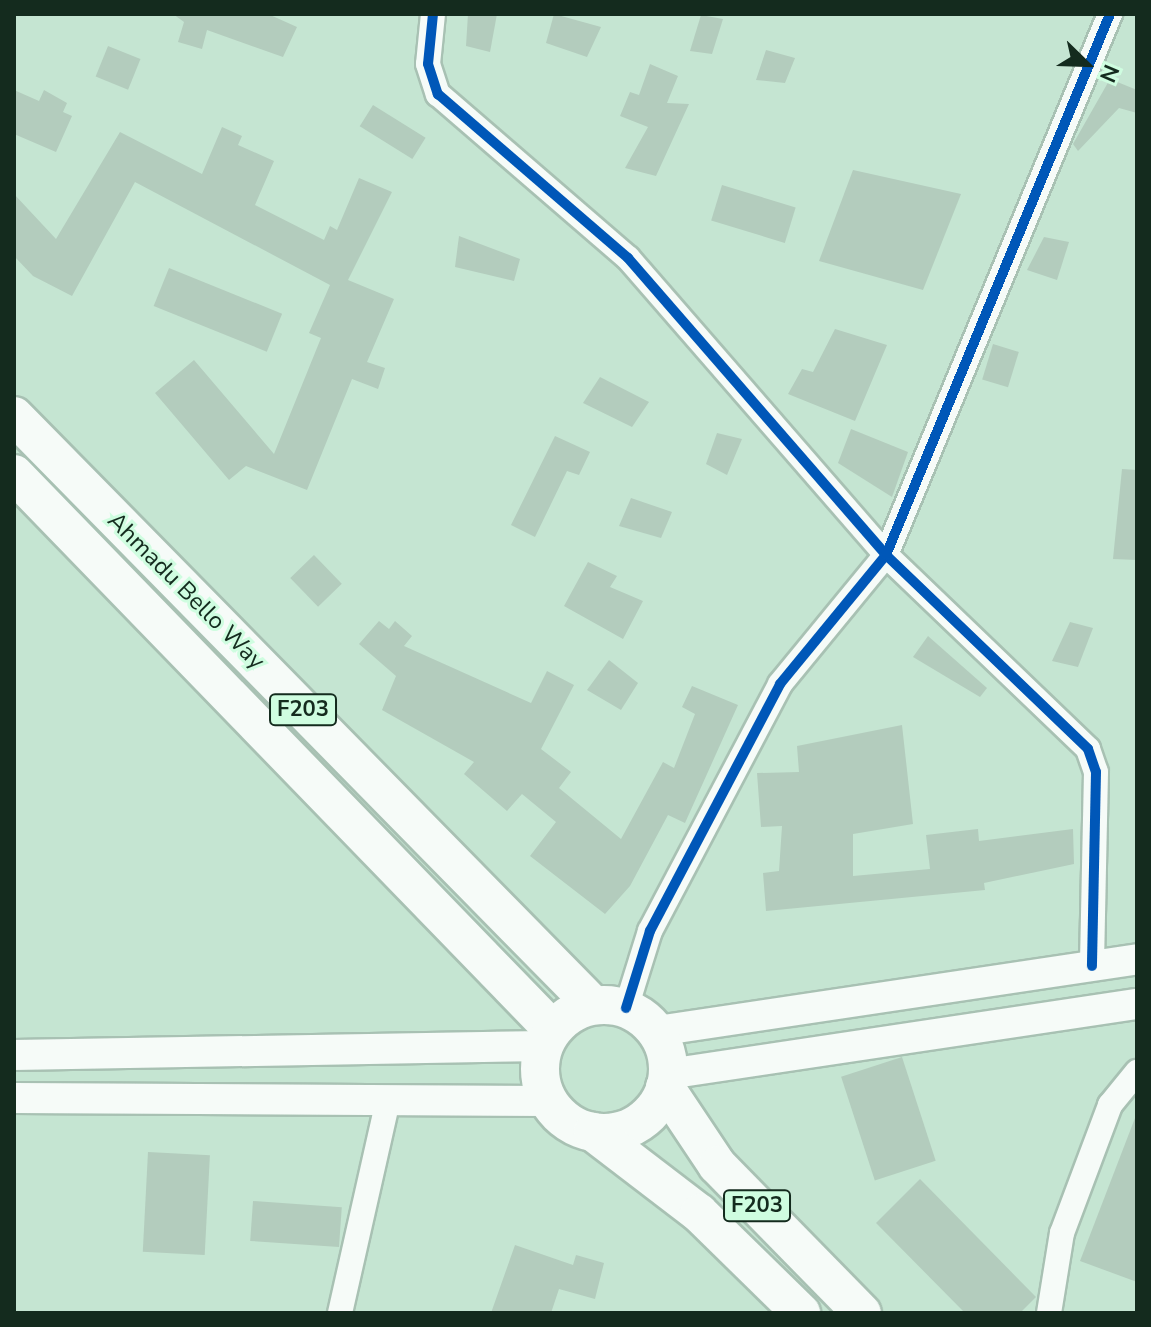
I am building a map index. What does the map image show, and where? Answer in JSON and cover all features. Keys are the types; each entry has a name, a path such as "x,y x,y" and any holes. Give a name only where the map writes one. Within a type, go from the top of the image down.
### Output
{"main road":[{"name":"Ahmadu Bello Way","path":"14,416 609,1006"},
{"name":"F203","path":"14,474 548,1038"},
{"path":"609,1006 657,1031 667,1081 629,1128 593,1132 549,1101 541,1084 548,1038 609,1006"},
{"name":"F203","path":"667,1081 717,1165 862,1313"},
{"name":"F203","path":"593,1132 699,1213 801,1313"}],"street":[{"path":"433,14 428,64 438,94 628,258 886,555 1088,749 1096,772 1092,966"},
{"path":"609,1006 780,684 886,555 1110,14"},
{"path":"657,1031 1137,959"},
{"path":"667,1081 1137,1004"},
{"path":"14,1055 548,1038"},
{"path":"1049,1313 1062,1233 1110,1105 1137,1072"},
{"path":"14,1098 387,1104 549,1101"},
{"path":"340,1313 387,1104"}],"building":[{"path":"173,14 268,14 297,27 283,57 207,30 202,49 178,42 184,22"},
{"path":"468,14 497,14 490,52 466,46"},
{"path":"554,14 601,27 587,57 546,43"},
{"path":"701,15 723,19 712,54 690,51"},
{"path":"108,46 140,59 128,90 96,77"},
{"path":"766,50 795,58 785,83 756,80"},
{"path":"650,64 678,76 667,103 689,104 656,176 625,168 648,127 620,116 630,92 639,95"},
{"path":"1110,79 1137,90 1137,113 1119,108 1078,151 1073,144"},
{"path":"14,90 39,101 44,90 67,103 63,112 72,116 56,152 14,134"},
{"path":"373,105 426,138 412,159 360,126"},
{"path":"222,127 242,136 238,145 274,161 255,205 324,240 330,226 337,230 359,178 392,192 348,280 394,299 367,362 385,368 378,389 352,379 307,490 246,466 229,480 155,393 194,360 274,454 321,338 309,333 330,285 135,182 72,296 33,276 14,256 14,194 56,239 120,132 202,174"},
{"path":"853,170 961,194 923,290 819,261"},
{"path":"722,185 796,208 785,243 711,220"},
{"path":"459,236 520,259 514,281 455,267"},
{"path":"1044,237 1069,242 1057,280 1027,270"},
{"path":"169,268 282,314 267,352 154,306"},
{"path":"835,329 887,345 855,421 788,394 802,369 813,372"},
{"path":"993,344 1019,352 1008,387 982,379"},
{"path":"600,377 649,402 632,427 583,403"},
{"path":"851,429 908,452 892,497 838,463"},
{"path":"717,433 742,439 727,475 706,464"},
{"path":"555,436 590,452 579,475 567,471 535,537 511,525"},
{"path":"1122,469 1137,470 1137,560 1113,559"},
{"path":"631,498 672,512 661,538 619,526"},
{"path":"314,555 342,584 318,607 290,578"},
{"path":"588,562 617,576 610,587 643,601 623,639 564,606"},
{"path":"379,621 389,629 395,621 412,636 404,646 531,703 547,671 574,685 541,749 571,772 559,788 621,839 663,762 674,768 695,714 682,707 692,686 738,705 685,823 668,815 630,886 605,914 530,856 556,822 522,794 507,811 464,774 474,762 382,710 396,676 359,644"},
{"path":"1070,622 1093,628 1078,667 1052,661"},
{"path":"928,636 987,688 980,697 913,657"},
{"path":"609,660 638,683 621,710 587,690"},
{"path":"902,725 913,824 853,834 853,876 930,869 926,835 978,829 979,841 1073,829 1074,864 984,883 985,890 766,911 763,873 779,871 782,826 761,827 757,773 799,772 797,746"},
{"path":"902,1057 936,1161 875,1180 841,1077"},
{"path":"1137,1118 1137,1282 1080,1261"},
{"path":"148,1152 210,1155 205,1255 143,1252"},
{"path":"920,1179 1036,1297 1020,1313 965,1313 876,1223"},
{"path":"253,1201 342,1207 339,1247 250,1241"},
{"path":"515,1245 573,1265 576,1255 604,1263 595,1299 559,1289 551,1313 491,1313"}],"cycle path":[{"path":"433,14 428,64 438,94 628,258 886,555 1088,749 1096,772 1092,966"},
{"path":"626,1008 650,931 780,684 886,555 1110,14"}]}
